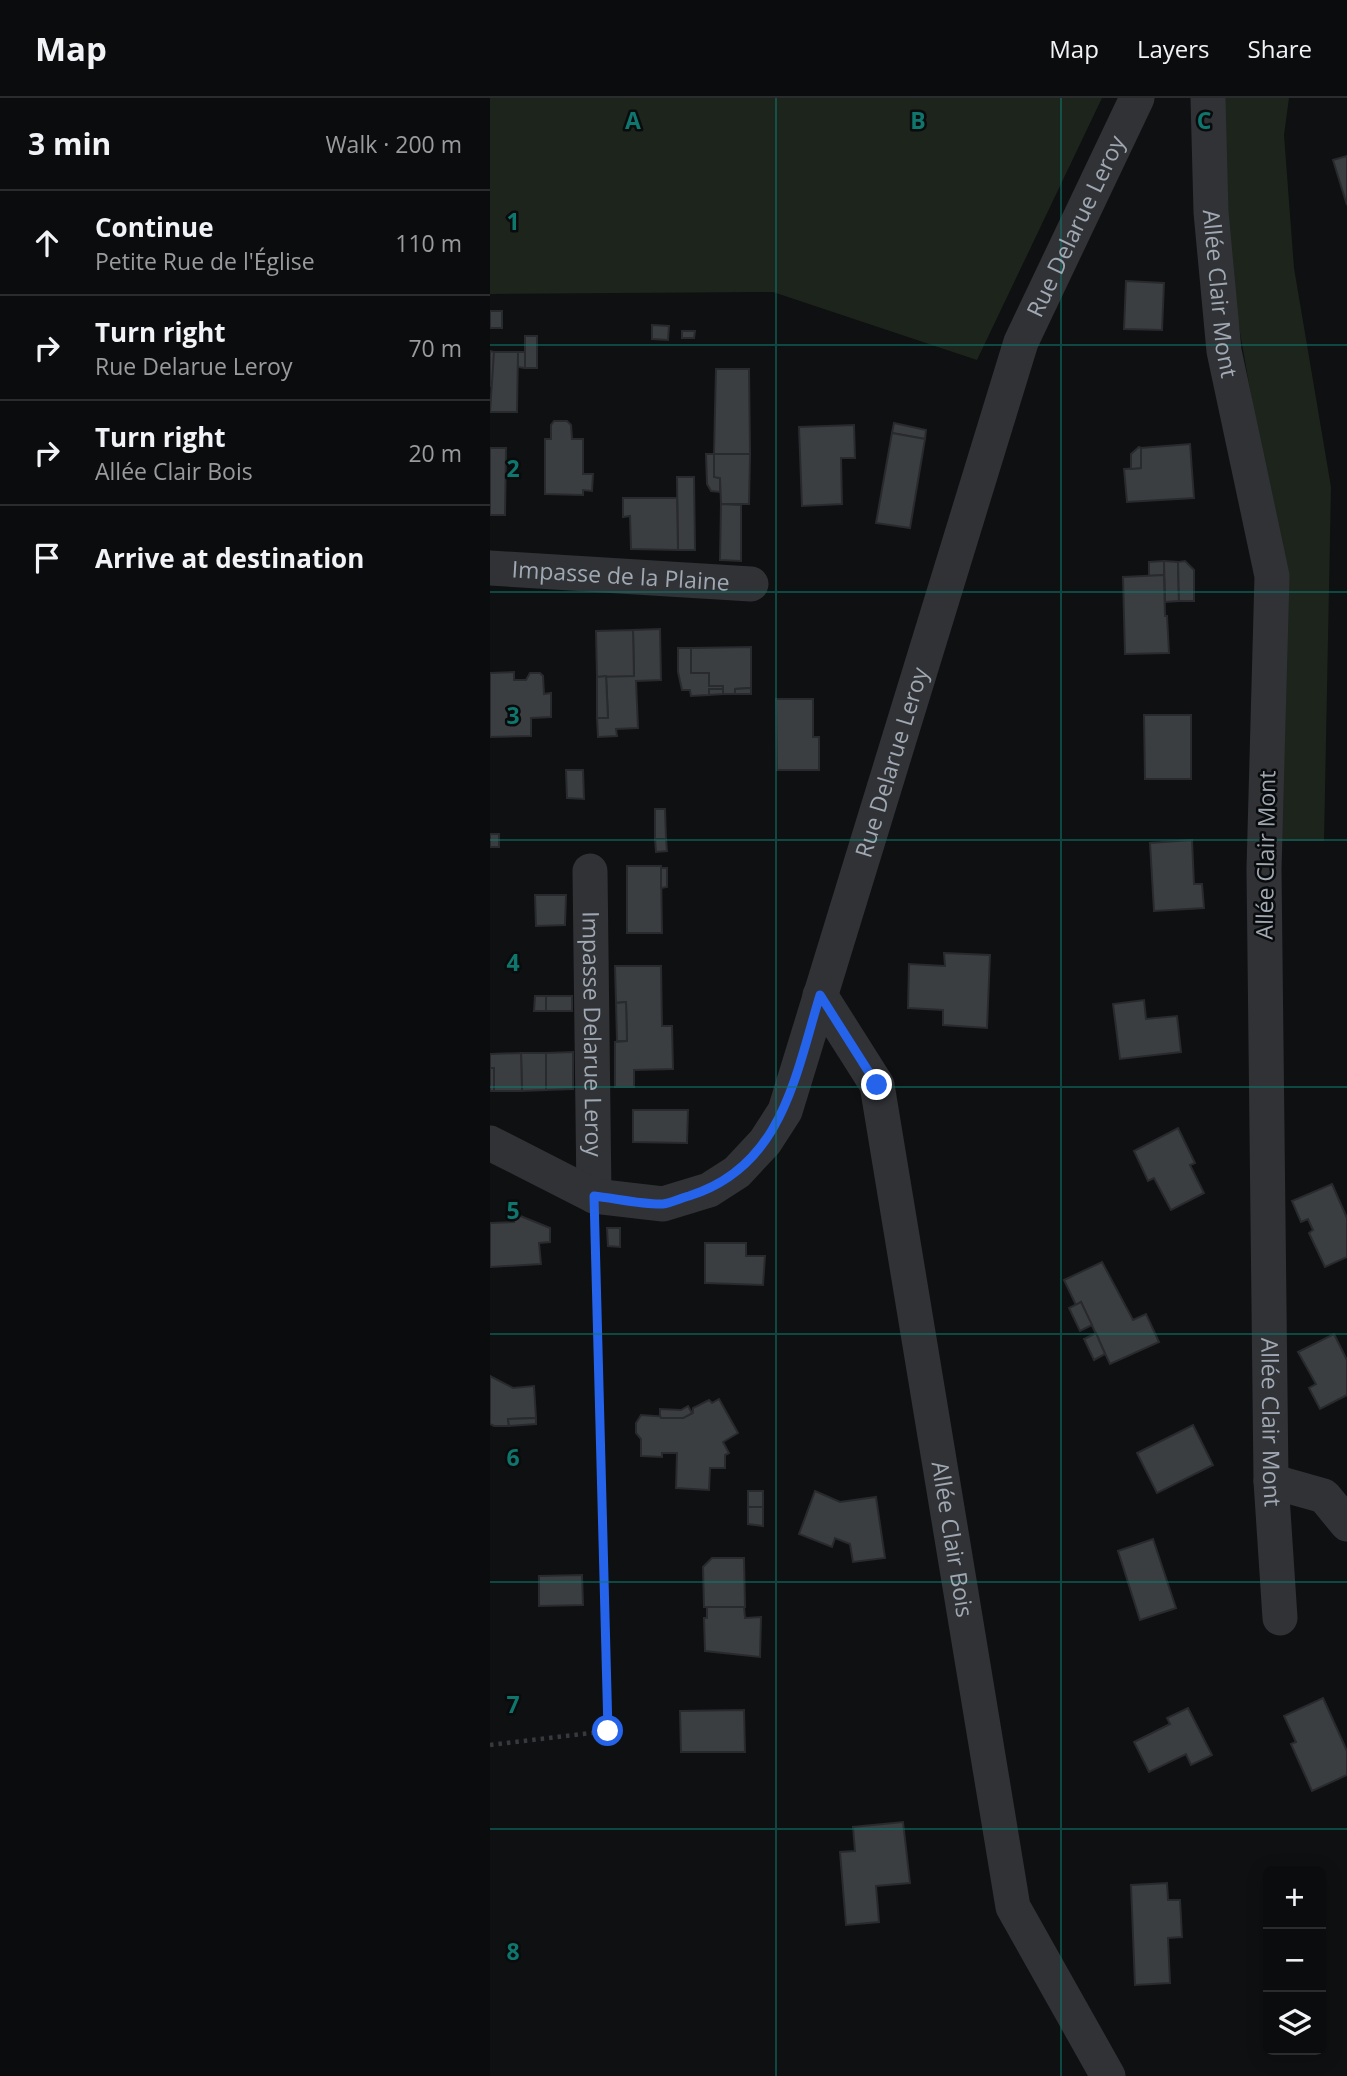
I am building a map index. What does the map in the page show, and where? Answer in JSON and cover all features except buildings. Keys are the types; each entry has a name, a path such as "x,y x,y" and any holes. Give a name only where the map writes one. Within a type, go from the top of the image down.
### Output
{"street":[{"name":"Rue Delarue Leroy","path":"490,1143 594,1196 663,1204 709,1190 737,1172 765,1142 785,1111 1021,342 1137,98"},
{"name":"Allée Clair Mont","path":"1208,98 1211,212 1224,351 1272,576 1264,869 1271,1481 1280,1618"},
{"name":"Impasse de la Plaine","path":"490,568 751,584"},
{"name":"Impasse Delarue Leroy","path":"590,871 594,1196"},
{"name":"Allée Clair Bois","path":"820,995 877,1085 1013,1907 1108,2076"},
{"path":"1271,1481 1324,1496 1347,1524"}],"path":[{"path":"490,1745 608,1731 594,1196"}],"shaded area":[{"path":"490,98 1102,98 977,360 773,292 490,294"},
{"path":"1221,98 1289,98 1284,135 1294,268 1331,487 1324,841 1281,841 1278,547 1237,316 1218,133"}],"route":[{"path":"608,1731 594,1196 663,1204 709,1190 737,1172 765,1142 785,1111 820,995 877,1085"}]}
